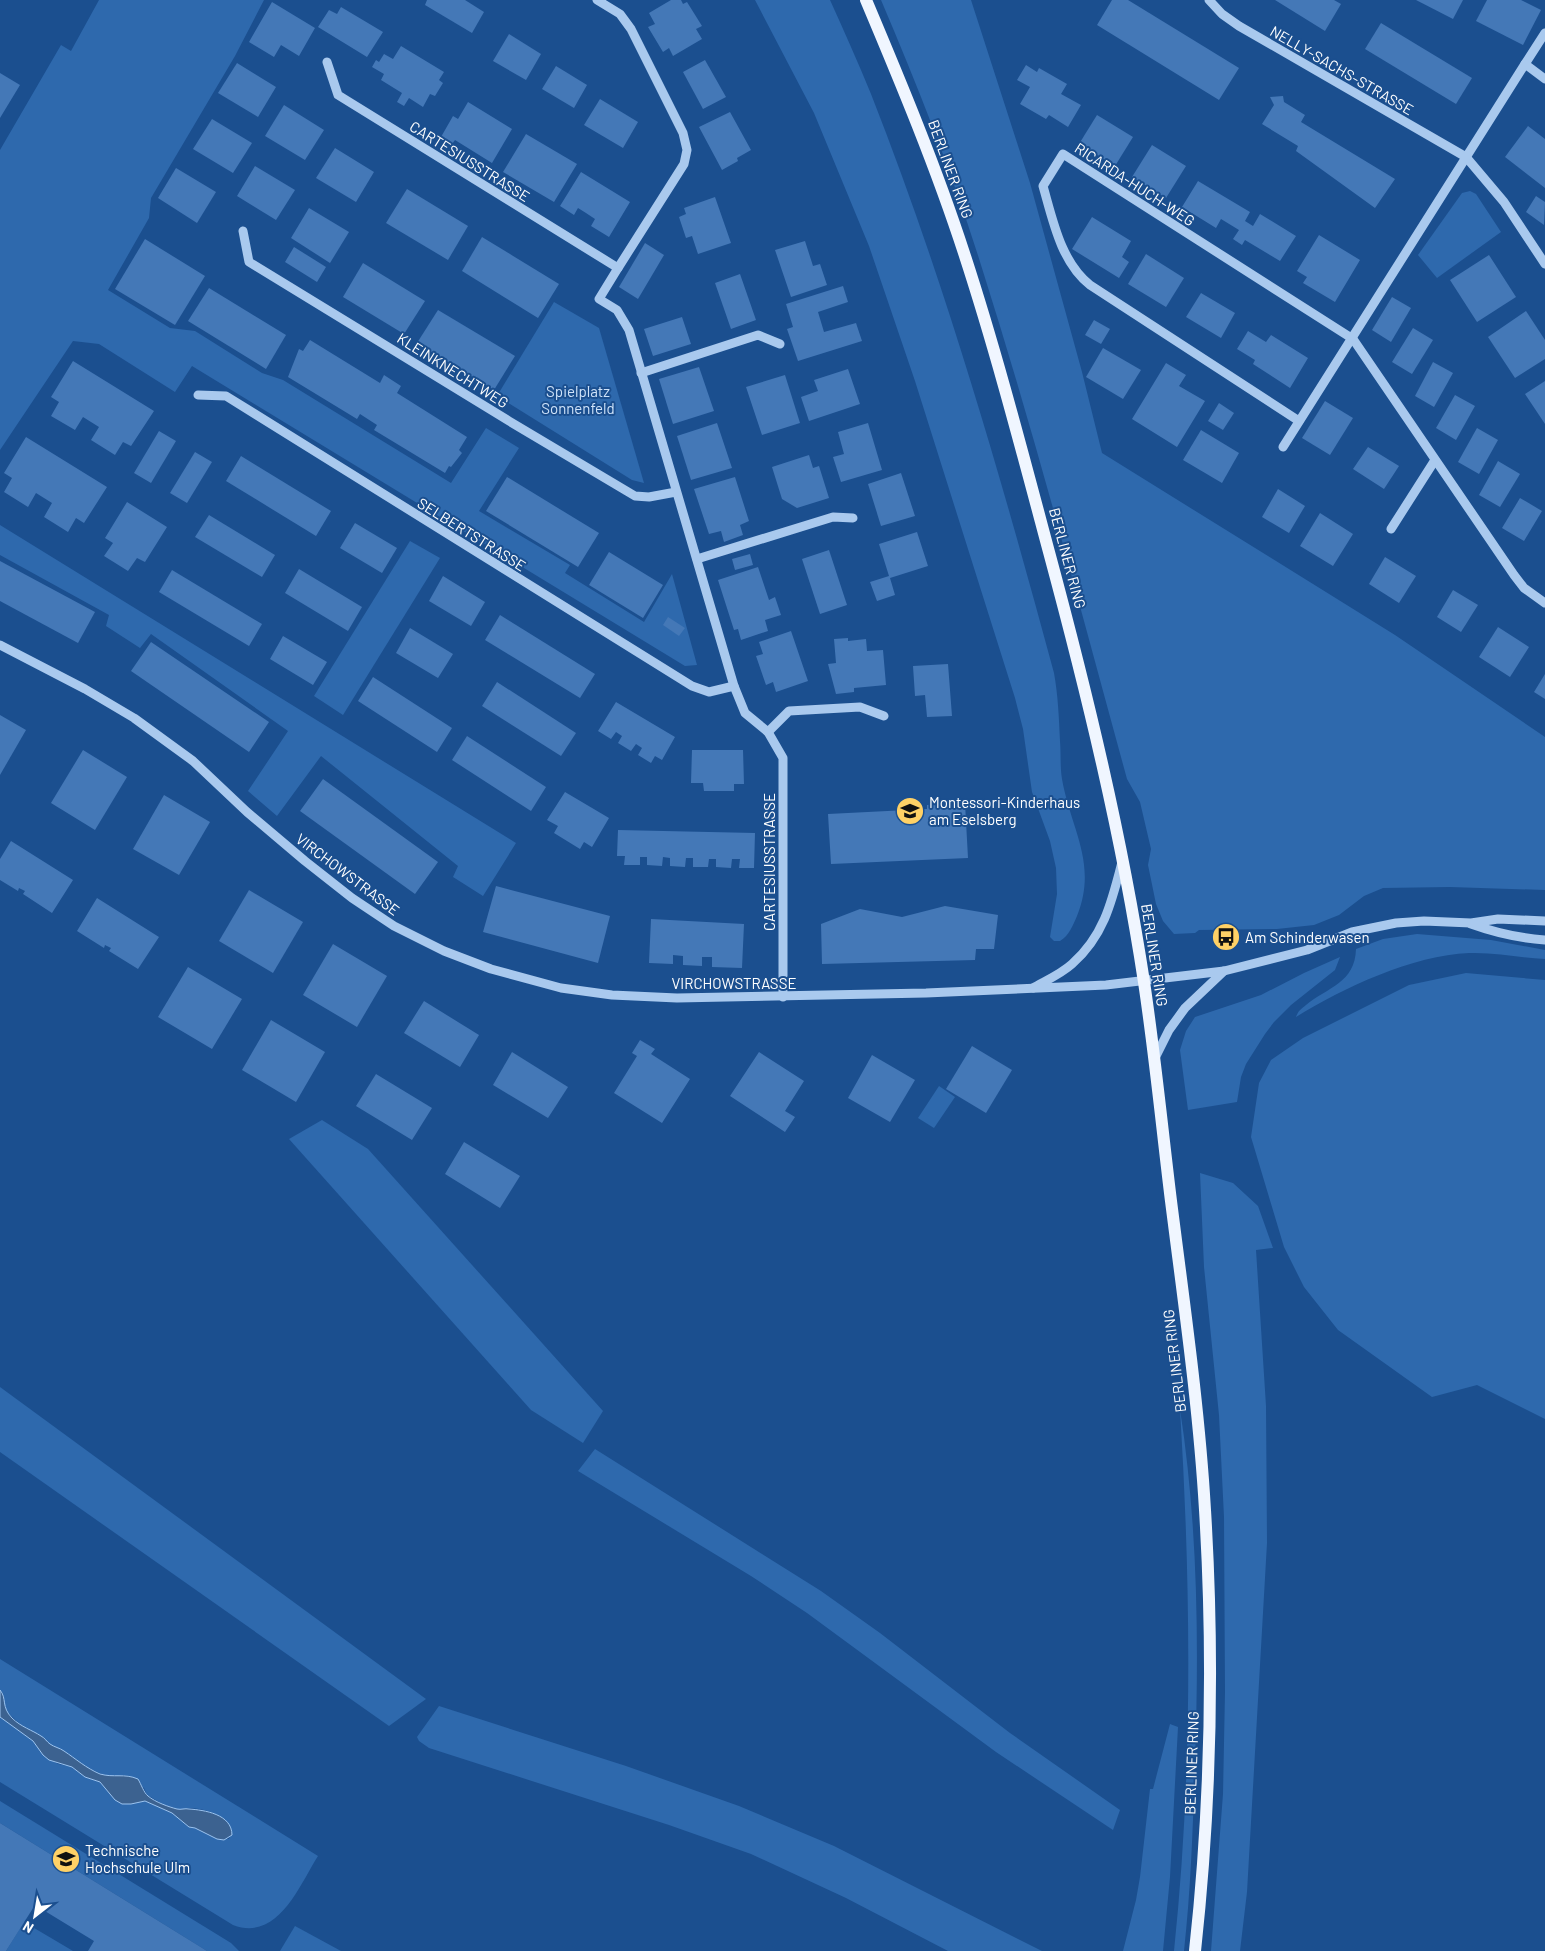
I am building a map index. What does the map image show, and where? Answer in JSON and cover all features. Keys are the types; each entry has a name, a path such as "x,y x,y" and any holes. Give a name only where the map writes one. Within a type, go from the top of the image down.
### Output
{"main road":[{"name":"BERLINER RING","path":"866,0 908,100 963,250 1010,406 1075,647 1122,860 1144,980 1200,1444 1208,1559 1209,1674 1207,1768 1202,1877 1195,1951"}],"street":[{"name":"CARTESIUSSTRASSE","path":"597,0 620,14 631,29 683,133 688,150 684,164 599,299 617,310 629,330 734,686 745,713 768,732 783,758 783,997"},
{"name":"NELLY-SACHS-STRASSE","path":"1209,0 1222,14 1239,26 1466,158 1499,196 1541,253 1545,264"},
{"path":"1283,447 1353,339 1409,246 1545,32"},
{"name":"CARTESIUSSTRASSE","path":"327,62 338,95 618,268"},
{"path":"1526,64 1545,79"},
{"name":"RICARDA-HUCH-WEG","path":"1299,421 1078,276 1070,263 1054,226 1043,186 1063,154 1353,339 1514,576 1524,588 1545,603"},
{"name":"KLEINKNECHTWEG","path":"243,231 249,262 509,421 635,496 649,497 676,492"},
{"path":"641,373 758,335 780,344"},
{"name":"SELBERTSTRASSE","path":"198,395 226,396 692,686 709,692 734,686"},
{"path":"1391,530 1435,460"},
{"path":"697,559 834,517 853,518"},
{"name":"VIRCHOWSTRASSE","path":"0,644 85,689 134,718 193,761 260,823 352,898 394,926 444,951 491,969 538,983 595,993 677,998 783,997 1106,986 1224,971"},
{"path":"768,732 789,711 860,707 884,716"},
{"name":"VIRCHOWSTRASSE","path":"1032,988 1072,965 1098,934 1112,904 1122,860"},
{"path":"1471,924 1498,919 1545,921"},
{"path":"1154,1061 1169,1030 1184,1008 1224,971 1307,950 1352,932 1396,923 1424,921 1471,924 1511,936 1545,940"}],"green space":[{"path":"99,0 264,0 235,56 151,198 149,218 108,290 170,328 195,331 262,373 283,380 451,483 486,428 519,448 479,511 570,565 565,573 644,622 672,574 697,665 685,666 192,366 175,392 99,344 73,341 0,450 0,150 61,45 71,51"},
{"path":"755,0 830,0 871,94 898,165 947,308 992,453 1054,673 1062,779 1081,847 1085,879 1083,897 1077,916 1068,933 1060,941 1054,941 1050,937 1057,894 1056,868 1050,841 1032,792 1023,729 1015,698 915,381 869,246 814,113"},
{"path":"881,0 971,0 1030,183 1082,372 1102,453 1395,635 1545,737 1545,890 1450,887 1383,888 1364,896 1339,915 1314,925 1277,929 1199,930 1195,933 1174,934 1163,921 1156,904 1148,865 1151,849 1140,802 1127,779 1057,521 1001,329 947,165 922,98"},
{"path":"1470,191 1476,194 1501,232 1437,278 1418,255 1462,193"},
{"name":"Spielplatz Sonnenfeld","path":"554,302 599,328 644,483 632,480 497,396"},
{"path":"0,525 516,843 483,896 453,877 458,866 321,756 277,816 248,791 288,731 151,634 140,648 106,626 109,615 0,555"},
{"path":"410,541 440,558 343,715 314,696"},
{"path":"1417,934 1491,940 1545,950 1545,959 1469,953 1425,960 1379,975 1335,995 1296,1017 1304,1006 1346,977 1351,970 1356,949 1383,939"},
{"path":"1340,957 1335,970 1291,1005 1265,1034 1246,1064 1241,1077 1237,1102 1188,1110 1180,1050 1186,1031 1195,1017 1261,995"},
{"path":"1466,973 1545,980 1545,1419 1477,1385 1432,1397 1338,1330 1304,1287 1284,1247 1251,1137 1259,1083 1271,1060 1303,1038 1409,985"},
{"path":"939,1086 955,1097 934,1128 918,1118"},
{"path":"322,1120 368,1149 603,1411 583,1443 531,1410 289,1139"},
{"path":"1200,1173 1233,1183 1258,1206 1273,1248 1256,1250 1266,1406 1267,1543 1247,1892 1240,1951 1211,1951 1223,1794 1225,1692 1224,1517 1219,1415 1204,1267"},
{"path":"0,1387 426,1699 389,1726 0,1452"},
{"path":"1180,1409 1194,1541 1197,1673 1188,1904 1184,1951 1174,1951 1184,1816 1188,1680 1184,1477"},
{"path":"595,1449 821,1591 880,1633 1010,1733 1120,1810 1113,1830 996,1752 807,1613 751,1576 578,1471"},
{"path":"0,1659 318,1856 285,1908 275,1919 263,1926 249,1928 233,1925 0,1782 0,1717 33,1741 43,1755 58,1764 72,1767 85,1777 100,1782 115,1800 122,1804 145,1801 172,1813 189,1827 217,1839 229,1839 232,1830 224,1820 213,1813 201,1809 188,1808 180,1810 163,1804 147,1795 144,1788 130,1776 113,1777 88,1768 64,1751 49,1744 41,1736 22,1726 5,1710 3,1693 0,1690"},
{"path":"439,1706 626,1766 739,1806 834,1846 1042,1951 948,1951 846,1898 751,1854 669,1825 429,1748 419,1741 417,1737"},
{"path":"1170,1724 1178,1727 1170,1877 1163,1951 1123,1951 1140,1877 1150,1789 1153,1789"},
{"path":"0,1801 231,1943 239,1951 207,1951 0,1823"},
{"path":"24,1922 73,1951 6,1951"},
{"path":"295,1926 341,1951 280,1951"}],"shaded area":[{"path":"0,1690 6,1710 12,1718 52,1745 100,1774 128,1776 138,1779 147,1795 162,1804 177,1809 216,1814 227,1822 231,1828 232,1835 224,1840 217,1839 189,1827 172,1813 145,1801 122,1804 115,1800 100,1782 85,1777 72,1767 49,1760 33,1741 0,1717"}],"building":[{"path":"427,0 465,0 484,12 472,33 425,5"},
{"path":"671,0 681,0 683,4 687,2 702,26 696,29 702,39 673,56 669,48 663,52 648,27 655,24 649,13"},
{"path":"1112,0 1128,0 1239,68 1219,100 1097,25"},
{"path":"1275,0 1334,0 1341,4 1325,31"},
{"path":"1416,0 1463,0 1453,19"},
{"path":"1487,0 1521,0 1541,10 1523,45 1476,21"},
{"path":"272,2 315,28 299,56 281,45 274,57 249,42"},
{"path":"341,7 383,32 367,57 318,27 329,10 337,14"},
{"path":"1381,23 1472,78 1456,104 1365,49"},
{"path":"509,34 541,54 526,80 493,61"},
{"path":"401,46 444,72 439,80 443,83 435,96 430,94 423,107 409,98 404,106 397,102 402,93 381,80 384,74 372,67 376,60 379,62 384,54 393,59"},
{"path":"705,60 726,97 703,109 683,72"},
{"path":"237,63 276,87 258,117 218,93"},
{"path":"1026,65 1037,72 1039,68 1067,84 1061,94 1081,105 1068,127 1049,115 1046,119 1020,104 1030,87 1017,80"},
{"path":"556,66 587,85 574,108 542,89"},
{"path":"0,73 20,85 0,118"},
{"path":"1283,96 1284,102 1305,115 1301,122 1395,179 1375,208 1296,151 1298,146 1262,124 1274,105 1270,97"},
{"path":"600,99 638,122 623,148 584,125"},
{"path":"468,102 512,129 492,163 455,140 452,144 441,137 453,116 458,119"},
{"path":"284,105 324,130 305,160 265,136"},
{"path":"730,112 751,150 737,158 738,161 722,170 699,127"},
{"path":"1097,115 1133,137 1115,166 1079,144"},
{"path":"212,119 252,143 233,173 193,149"},
{"path":"1528,126 1545,139 1545,188 1505,157"},
{"path":"526,134 577,164 554,202 503,172"},
{"path":"1152,145 1186,166 1166,198 1132,177"},
{"path":"335,148 374,172 356,202 316,178"},
{"path":"255,166 295,190 276,220 237,196"},
{"path":"176,168 216,192 197,223 158,198"},
{"path":"581,172 630,202 609,237 591,226 595,219 586,213 578,208 574,215 560,206"},
{"path":"1198,181 1250,212 1245,221 1253,226 1260,214 1296,236 1280,261 1245,240 1242,245 1233,239 1239,230 1221,219 1216,228 1182,207"},
{"path":"407,189 468,226 448,260 386,223"},
{"path":"1536,196 1545,202 1544,225 1526,212"},
{"path":"715,197 731,243 698,254 692,236 686,238 679,217 686,214 684,208"},
{"path":"309,208 349,232 330,263 291,238"},
{"path":"1092,217 1131,241 1122,257 1129,262 1119,278 1072,249"},
{"path":"1319,235 1360,260 1335,302 1303,283 1307,277 1297,271"},
{"path":"482,237 559,284 538,318 462,271"},
{"path":"145,239 205,276 175,325 115,289"},
{"path":"805,241 813,266 820,264 827,285 791,297 775,250"},
{"path":"645,243 664,255 638,299 619,287"},
{"path":"294,247 326,267 317,282 285,262"},
{"path":"1146,254 1184,278 1166,307 1128,284"},
{"path":"1489,255 1516,297 1477,322 1450,280"},
{"path":"363,263 425,301 404,334 343,297"},
{"path":"740,274 756,320 731,329 715,283"},
{"path":"843,286 848,302 818,312 824,332 856,323 862,341 798,361 787,329 793,327 786,304"},
{"path":"209,288 286,335 266,369 188,321"},
{"path":"1201,293 1235,313 1221,338 1186,317"},
{"path":"1392,297 1411,308 1391,342 1372,330"},
{"path":"438,310 515,356 494,390 417,343"},
{"path":"1526,311 1545,340 1545,359 1515,378 1488,337"},
{"path":"682,317 691,344 653,356 644,329"},
{"path":"1094,320 1110,329 1101,344 1085,335"},
{"path":"1413,328 1433,340 1412,374 1392,362"},
{"path":"1248,331 1266,342 1271,335 1308,358 1290,388 1253,364 1255,360 1237,349"},
{"path":"310,340 380,383 384,375 401,386 397,393 467,437 459,450 462,453 451,467 449,466 445,473 374,430 377,425 360,414 357,419 288,377 299,349 303,351"},
{"path":"1103,348 1141,370 1123,399 1086,377"},
{"path":"73,361 154,411 131,446 123,442 115,455 91,440 99,427 83,417 75,430 51,416 59,402 51,397"},
{"path":"1433,362 1453,373 1434,407 1415,396"},
{"path":"1166,363 1186,375 1179,386 1205,401 1177,447 1132,419"},
{"path":"699,367 714,411 673,424 659,379"},
{"path":"848,369 860,404 809,421 801,397 818,391 814,380"},
{"path":"785,375 800,423 762,435 746,387"},
{"path":"1545,381 1545,424 1525,394"},
{"path":"1455,395 1475,406 1456,440 1436,428"},
{"path":"1325,401 1353,418 1330,455 1302,438"},
{"path":"1219,403 1234,413 1223,430 1208,421"},
{"path":"717,423 732,468 691,480 677,436"},
{"path":"868,423 882,470 841,482 833,457 844,454 838,432"},
{"path":"1477,428 1498,440 1479,474 1458,462"},
{"path":"1201,430 1239,453 1222,483 1183,460"},
{"path":"159,431 176,441 151,483 134,473"},
{"path":"26,437 107,487 84,523 76,518 68,532 44,517 52,503 36,493 28,507 4,492 12,478 4,473"},
{"path":"1368,447 1399,466 1384,489 1353,469"},
{"path":"195,452 212,462 187,503 170,493"},
{"path":"809,455 813,468 819,466 829,498 797,508 782,499 772,467"},
{"path":"241,456 331,511 316,536 226,481"},
{"path":"1498,461 1520,474 1500,507 1479,495"},
{"path":"901,473 915,516 881,526 868,484"},
{"path":"507,477 599,533 578,567 486,511"},
{"path":"735,477 749,521 740,525 743,535 724,542 721,531 709,534 694,489"},
{"path":"1278,489 1305,506 1289,533 1262,517"},
{"path":"1520,498 1542,511 1524,541 1502,528"},
{"path":"127,502 167,527 145,562 137,558 128,571 104,556 113,543 105,538"},
{"path":"1320,513 1353,534 1333,566 1300,546"},
{"path":"209,515 275,555 262,577 195,537"},
{"path":"355,523 397,548 382,573 340,548"},
{"path":"917,532 928,566 890,578 895,595 877,601 870,582 889,576 879,544"},
{"path":"829,550 847,605 820,614 802,559"},
{"path":"609,552 663,585 643,618 589,585"},
{"path":"750,554 753,565 735,570 732,559"},
{"path":"1385,557 1416,576 1399,603 1369,584"},
{"path":"0,561 95,612 78,643 0,601"},
{"path":"758,567 769,600 775,597 781,615 765,620 768,631 741,640 738,629 734,630 718,580"},
{"path":"299,569 362,607 348,631 285,593"},
{"path":"172,570 262,624 249,646 159,592"},
{"path":"443,576 485,602 471,626 429,601"},
{"path":"1453,590 1478,605 1461,632 1437,617"},
{"path":"500,615 595,674 580,698 485,640"},
{"path":"668,617 685,628 679,636 663,625"},
{"path":"1498,627 1529,647 1510,677 1479,657"},
{"path":"410,628 453,654 438,678 396,653"},
{"path":"791,631 808,681 776,692 773,682 766,685 756,656 763,654 759,642"},
{"path":"283,636 327,662 313,685 270,659"},
{"path":"848,638 848,641 866,639 867,651 883,650 886,685 854,688 854,692 836,694 828,664 836,663 834,639"},
{"path":"151,642 269,722 249,752 131,671"},
{"path":"948,664 952,716 927,717 925,695 915,696 913,666"},
{"path":"1545,674 1545,699 1534,692"},
{"path":"373,677 452,728 437,752 358,701"},
{"path":"497,682 576,733 561,756 482,706"},
{"path":"616,702 675,737 662,760 655,756 651,763 638,755 642,748 636,744 631,751 618,743 622,736 616,732 611,739 598,731"},
{"path":"0,715 26,730 0,775"},
{"path":"467,736 546,787 531,811 452,760"},
{"path":"83,750 127,777 95,830 51,803"},
{"path":"692,750 743,750 744,784 734,784 734,791 704,791 703,783 691,783"},
{"path":"323,779 438,862 415,894 300,811"},
{"path":"565,792 609,818 592,847 584,842 580,849 554,833 558,826 547,820"},
{"path":"164,795 210,822 179,875 133,849"},
{"path":"965,803 968,858 831,864 828,814 927,809 927,805"},
{"path":"618,830 755,833 754,868 739,868 740,859 732,859 731,868 716,867 716,859 709,859 708,867 693,867 693,858 686,858 685,867 670,866 670,858 663,857 662,866 647,865 647,857 640,857 640,865 624,865 625,856 617,856"},
{"path":"11,841 73,880 52,913 23,894 25,891 19,888 18,891 0,880 0,859"},
{"path":"496,886 610,916 598,963 483,932"},
{"path":"249,890 303,922 273,973 219,941"},
{"path":"97,898 159,937 138,969 109,951 111,948 105,945 104,948 77,931"},
{"path":"945,906 998,915 994,949 976,949 975,960 822,964 821,924 860,909 902,917"},
{"path":"651,919 744,924 742,968 712,967 712,957 702,957 702,966 683,965 683,956 673,955 673,964 649,963"},
{"path":"333,944 387,976 357,1027 303,995"},
{"path":"188,967 242,999 212,1049 158,1017"},
{"path":"424,1001 479,1035 460,1067 404,1033"},
{"path":"271,1020 325,1052 296,1102 242,1070"},
{"path":"640,1040 655,1049 651,1054 690,1079 662,1123 614,1093 637,1056 632,1053"},
{"path":"972,1046 1012,1070 986,1113 946,1089"},
{"path":"512,1052 568,1087 548,1118 493,1085"},
{"path":"759,1052 804,1081 785,1111 795,1117 785,1132 730,1096"},
{"path":"872,1055 915,1080 890,1122 848,1098"},
{"path":"376,1074 432,1108 412,1140 356,1106"},
{"path":"464,1142 520,1176 500,1208 445,1174"},
{"path":"0,1823 207,1951 88,1951 94,1941 35,1905 6,1951 0,1951"}],"place":[{"name":"Montessori-Kinderhaus am Eselsberg","path":"910,811"},
{"name":"Am Schinderwasen","path":"1226,937"},
{"name":"Technische Hochschule Ulm","path":"66,1859"}]}
